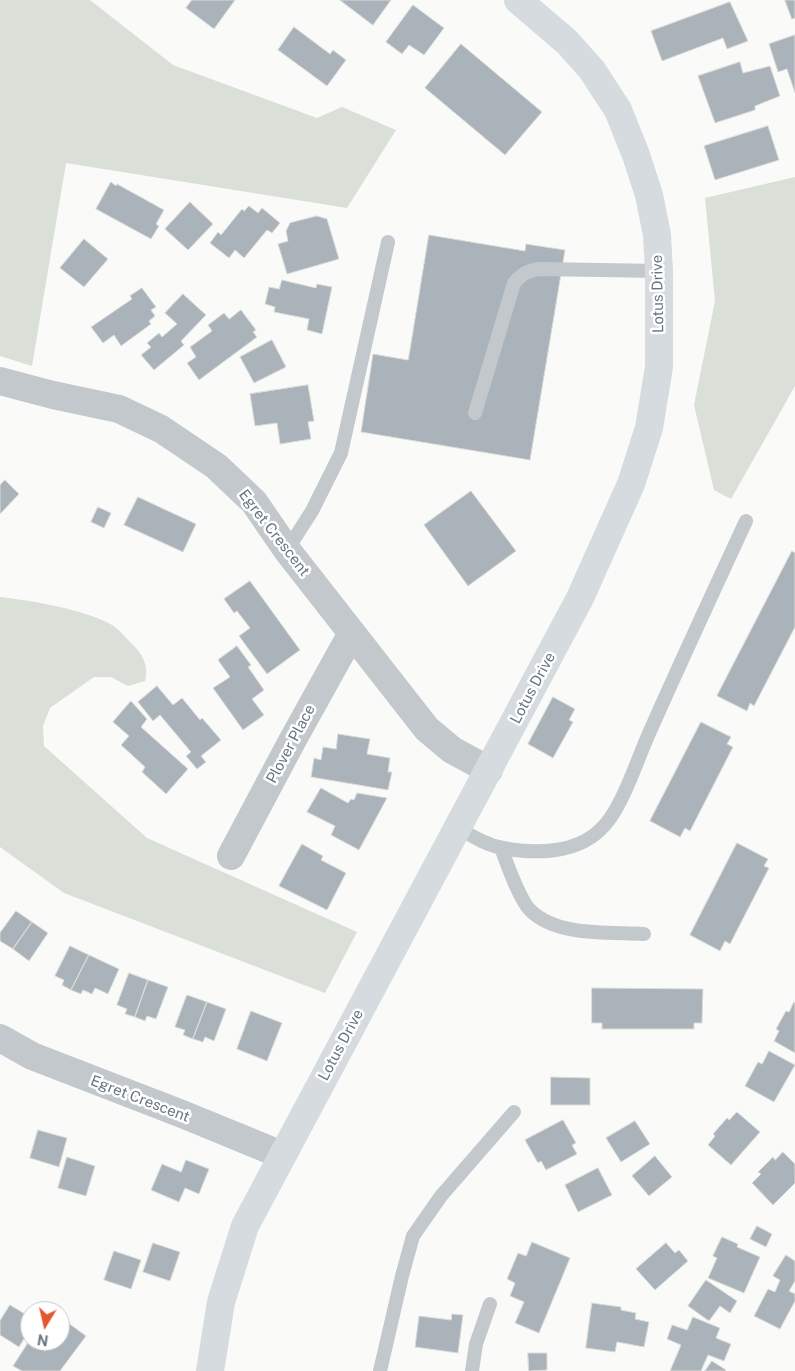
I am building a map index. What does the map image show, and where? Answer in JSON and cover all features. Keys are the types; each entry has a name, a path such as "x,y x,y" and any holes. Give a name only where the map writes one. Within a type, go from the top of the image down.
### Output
{"street":[{"name":"Lotus Drive","path":"210,1371 221,1302 245,1226 580,598 632,484 649,428 659,367 659,271 657,235 649,195 618,110 592,70 567,42 518,0"},
{"name":"Egret Crescent","path":"0,381 119,409 161,429 216,466 254,502 287,550 427,729 452,750 489,770"},
{"name":"Plover Place","path":"231,856 291,742 352,633"},
{"name":"Egret Crescent","path":"0,1038 32,1056 282,1155"}],"lane":[{"path":"287,550 312,511 340,453 388,242"},
{"path":"475,413 514,284 521,275 528,271 539,269 659,271"},
{"path":"458,828 477,839 501,848 533,851 575,846 601,830 617,807 746,521"},
{"path":"501,848 529,909 544,921 572,930 644,934"},
{"path":"380,1371 413,1236 441,1196 514,1112"},
{"path":"472,1371 476,1344 490,1304"}],"shaded area":[{"path":"0,0 90,0 173,65 317,118 342,107 396,130 347,208 66,163 32,366 0,356"},
{"path":"795,177 795,386 731,499 714,490 694,405 715,301 705,198"},
{"path":"0,597 58,606 87,614 115,627 136,648 146,666 145,681 128,686 111,677 94,677 50,708 43,726 44,746 147,838 357,932 325,993 64,893 0,847"}],"building":[{"path":"192,0 235,0 214,29 186,8"},
{"path":"340,0 391,0 373,25"},
{"path":"785,0 795,0 795,18 792,19"},
{"path":"730,2 748,41 727,49 723,38 662,61 651,31"},
{"path":"413,5 444,28 424,55 409,45 402,54 386,42"},
{"path":"294,27 330,54 333,50 346,60 327,86 278,50"},
{"path":"795,35 795,93 787,69 778,72 769,44"},
{"path":"461,44 542,112 505,155 425,88"},
{"path":"740,62 743,73 770,66 780,96 755,106 755,110 715,123 698,76"},
{"path":"768,126 779,160 715,180 704,146"},
{"path":"111,182 164,210 156,224 159,226 151,239 96,209"},
{"path":"190,202 213,224 188,250 165,229"},
{"path":"249,206 258,213 262,208 280,223 272,233 267,230 244,258 235,250 229,258 210,243 218,232 221,235 242,209 244,211"},
{"path":"317,216 327,219 339,259 287,274 278,244 288,241 286,231 290,223"},
{"path":"429,235 525,251 526,244 565,250 530,460 361,432 373,354 408,360"},
{"path":"84,239 108,259 84,287 60,268"},
{"path":"282,280 316,288 317,284 332,287 322,334 307,330 309,319 274,312 275,307 265,304 269,287 279,289"},
{"path":"142,288 156,307 151,310 155,316 149,321 151,324 121,346 114,335 103,343 91,327 132,299 130,296"},
{"path":"183,294 206,315 181,341 184,345 154,370 141,355 151,347 147,343 159,333 162,337 177,324 165,313"},
{"path":"241,310 256,330 253,332 257,337 199,380 187,363 196,357 190,347 212,331 208,325 224,313 229,319"},
{"path":"272,340 286,367 254,383 240,357"},
{"path":"308,385 314,421 308,422 311,439 280,444 277,423 255,426 250,394"},
{"path":"5,480 19,494 0,514 0,485"},
{"path":"471,491 516,551 468,586 424,525"},
{"path":"138,497 196,524 183,552 124,525"},
{"path":"98,507 111,513 104,528 91,522"},
{"path":"792,551 795,553 795,627 754,706 750,703 747,711 717,696"},
{"path":"250,581 300,650 267,674 239,636 250,628 237,611 234,613 224,599"},
{"path":"237,646 251,665 248,667 264,690 252,699 264,715 243,730 213,688 230,677 218,660"},
{"path":"157,686 173,705 182,698 200,720 202,718 221,740 201,756 206,762 197,769 186,756 191,752 160,715 153,721 138,702"},
{"path":"553,697 575,709 569,720 573,722 553,758 528,744"},
{"path":"131,701 147,719 141,727 188,769 166,794 142,772 145,767 121,745 129,736 113,722"},
{"path":"701,722 731,737 727,744 733,747 690,831 685,828 680,837 650,821"},
{"path":"338,734 370,739 367,754 390,758 388,772 392,772 388,790 311,777 314,758 321,760 323,747 336,749"},
{"path":"321,788 348,803 351,799 354,800 357,793 387,798 359,850 331,835 335,826 307,812"},
{"path":"737,843 768,859 764,866 769,868 730,944 725,941 720,951 690,935"},
{"path":"302,844 323,856 321,860 346,873 327,910 279,886"},
{"path":"16,911 32,922 13,949 0,941 0,933"},
{"path":"32,922 48,933 29,961 13,949"},
{"path":"70,946 89,955 71,990 62,985 64,980 55,976"},
{"path":"89,955 119,969 108,994 95,988 92,994 83,990 81,994 71,990"},
{"path":"129,973 148,980 135,1017 125,1014 127,1009 117,1005"},
{"path":"148,980 168,987 156,1019 147,1016 145,1021 135,1017"},
{"path":"592,988 703,989 702,1023 694,1023 694,1029 602,1029 602,1023 592,1023"},
{"path":"187,995 207,1002 193,1039 183,1035 185,1030 175,1027"},
{"path":"207,1002 226,1009 214,1041 205,1037 203,1042 193,1039"},
{"path":"794,1002 795,1053 774,1041 779,1031 776,1029 786,1011 789,1012"},
{"path":"251,1011 282,1023 267,1061 237,1049"},
{"path":"769,1051 795,1065 774,1102 745,1086 758,1062 762,1064"},
{"path":"551,1077 590,1078 590,1105 551,1105"},
{"path":"737,1112 760,1132 731,1165 708,1145 715,1136 713,1134 727,1118 729,1120"},
{"path":"563,1120 576,1143 572,1145 577,1154 546,1170 541,1161 538,1163 525,1140"},
{"path":"635,1121 650,1144 621,1162 606,1138"},
{"path":"38,1130 67,1138 59,1167 30,1158"},
{"path":"783,1152 795,1164 795,1183 773,1205 752,1183 761,1174 758,1172 773,1157 775,1160"},
{"path":"655,1156 672,1177 649,1196 632,1176"},
{"path":"67,1157 95,1166 86,1196 58,1188"},
{"path":"186,1160 209,1169 199,1194 185,1188 179,1202 151,1190 162,1164 181,1172"},
{"path":"598,1168 612,1195 578,1212 565,1185"},
{"path":"757,1226 772,1234 766,1247 750,1239"},
{"path":"722,1237 738,1244 737,1247 760,1257 744,1293 708,1278 717,1258 713,1256"},
{"path":"532,1242 570,1258 539,1333 515,1323 524,1302 510,1296 515,1283 507,1279 518,1253 526,1256"},
{"path":"153,1243 180,1252 170,1281 143,1272"},
{"path":"666,1243 675,1253 679,1250 688,1261 655,1290 636,1269"},
{"path":"114,1251 141,1260 131,1289 104,1280"},
{"path":"786,1255 795,1261 795,1281 789,1291 795,1294 795,1301 780,1329 754,1316 768,1289 775,1292 780,1280 773,1276"},
{"path":"706,1280 737,1301 730,1313 720,1306 709,1321 688,1306"},
{"path":"592,1303 621,1307 621,1310 636,1313 635,1319 649,1322 644,1347 617,1342 615,1352 586,1348"},
{"path":"10,1305 20,1311 19,1347 0,1335 0,1321"},
{"path":"452,1314 463,1315 458,1353 415,1347 419,1316 451,1320"},
{"path":"693,1317 720,1328 716,1338 731,1344 724,1361 708,1355 701,1371 670,1371 681,1345 667,1339 672,1325 687,1330"},
{"path":"70,1324 86,1336 60,1371 22,1371 13,1366 23,1351 70,1351"},
{"path":"528,1353 547,1353 547,1370 529,1371"},
{"path":"712,1361 726,1370 705,1371"}]}
